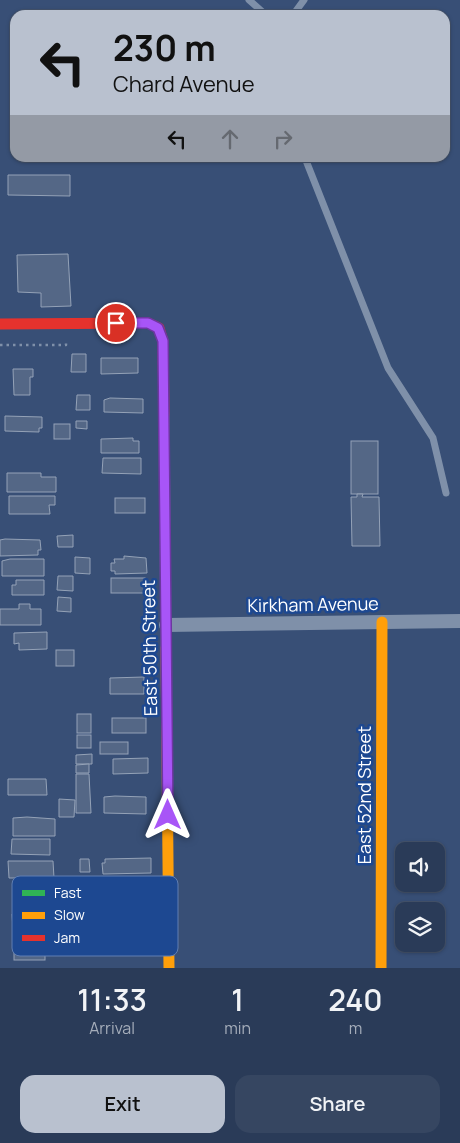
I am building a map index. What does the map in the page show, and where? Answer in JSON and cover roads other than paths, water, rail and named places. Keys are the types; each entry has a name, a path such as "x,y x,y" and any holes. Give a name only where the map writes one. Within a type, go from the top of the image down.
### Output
{"street":[{"name":"East 50th Street","path":"0,324 148,323 158,328 163,341 168,876"},
{"name":"Kirkham Avenue","path":"166,625 460,621"},
{"name":"East 52nd Street","path":"381,968 382,622"}],"lane":[{"path":"248,0 260,10"},
{"path":"307,162 388,368 433,438 446,494"}]}
